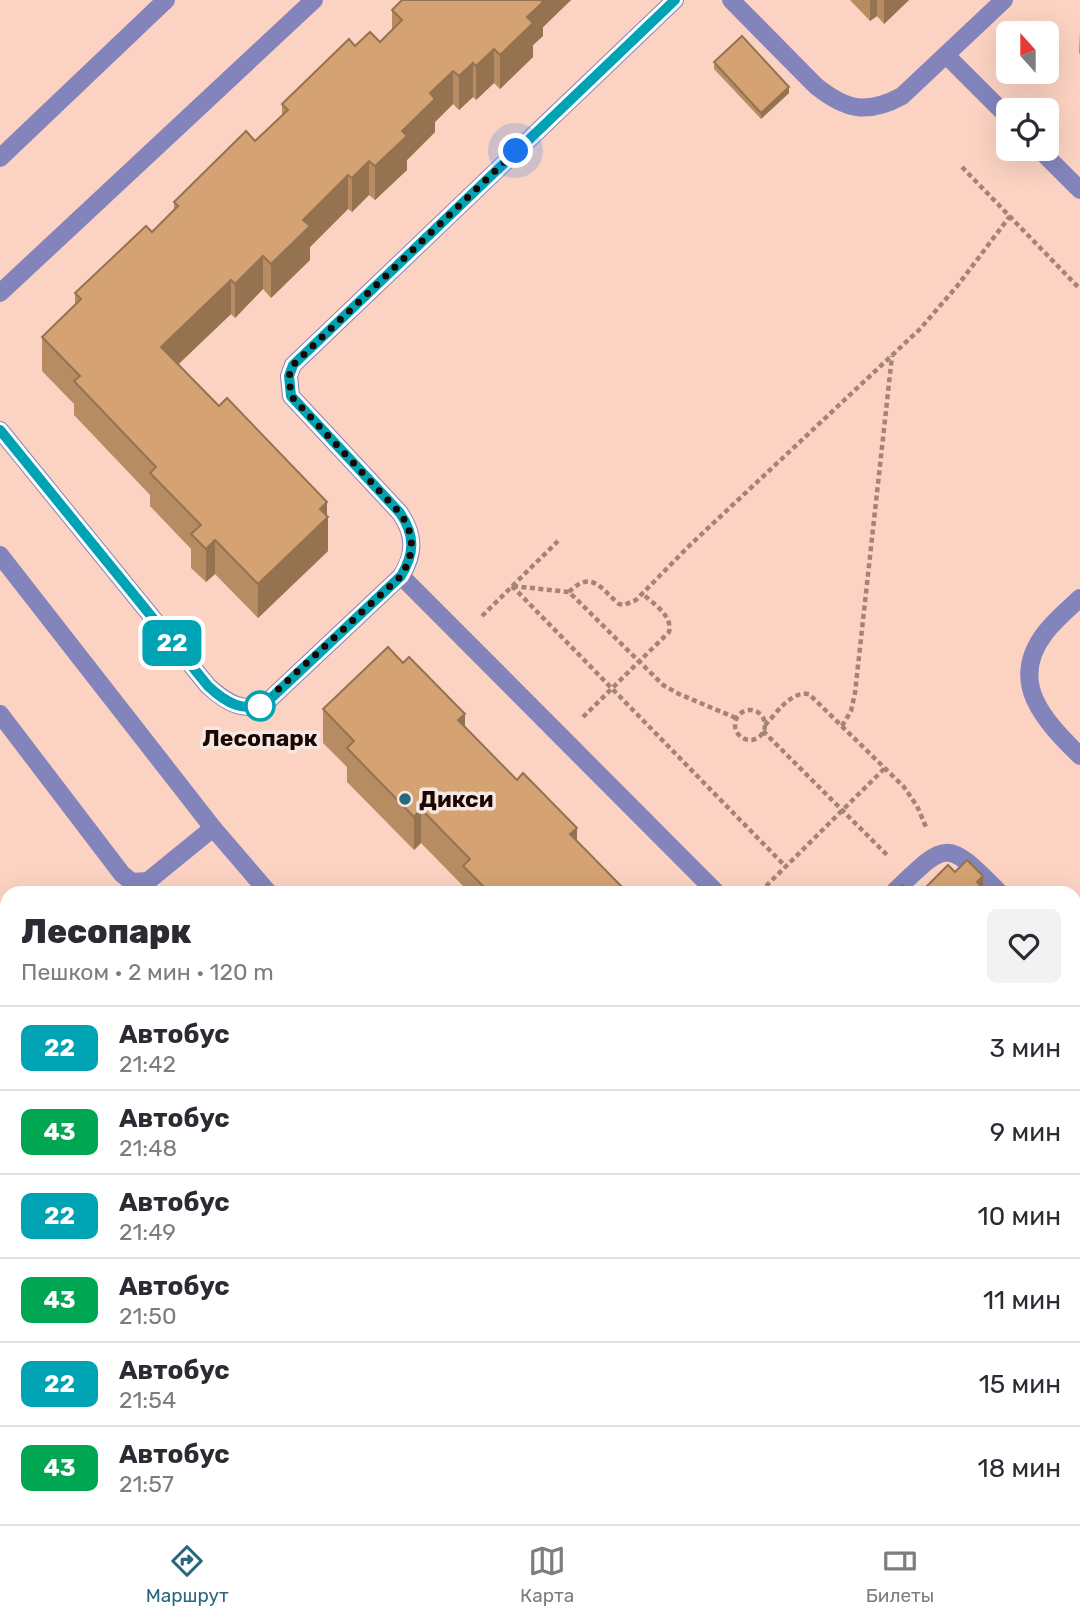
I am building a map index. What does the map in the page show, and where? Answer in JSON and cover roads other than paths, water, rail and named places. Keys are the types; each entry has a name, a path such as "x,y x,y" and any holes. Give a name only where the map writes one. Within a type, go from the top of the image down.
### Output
{"street":[{"path":"0,158 166,0"},
{"path":"0,293 314,0"},
{"path":"0,430 195,672 217,695 236,706 253,707 268,701 401,576 409,564 413,550 408,525 400,513 291,396 289,376 293,365 675,0"},
{"path":"731,0 816,86 843,104 857,108 888,104 902,96 1004,0"},
{"path":"947,56 996,105"},
{"path":"1052,161 1080,190"},
{"path":"0,555 213,828 263,886"},
{"path":"401,576 710,886"},
{"path":"1080,598 1046,631 1031,658 1029,673 1031,688 1043,717 1080,756"},
{"path":"0,714 122,874 132,882 148,881 213,828"},
{"path":"900,886 936,855 950,852 959,854 993,886"}],"place":[{"name":"Лесопарк","path":"260,706"},
{"name":"Дикси","path":"405,799"}]}
